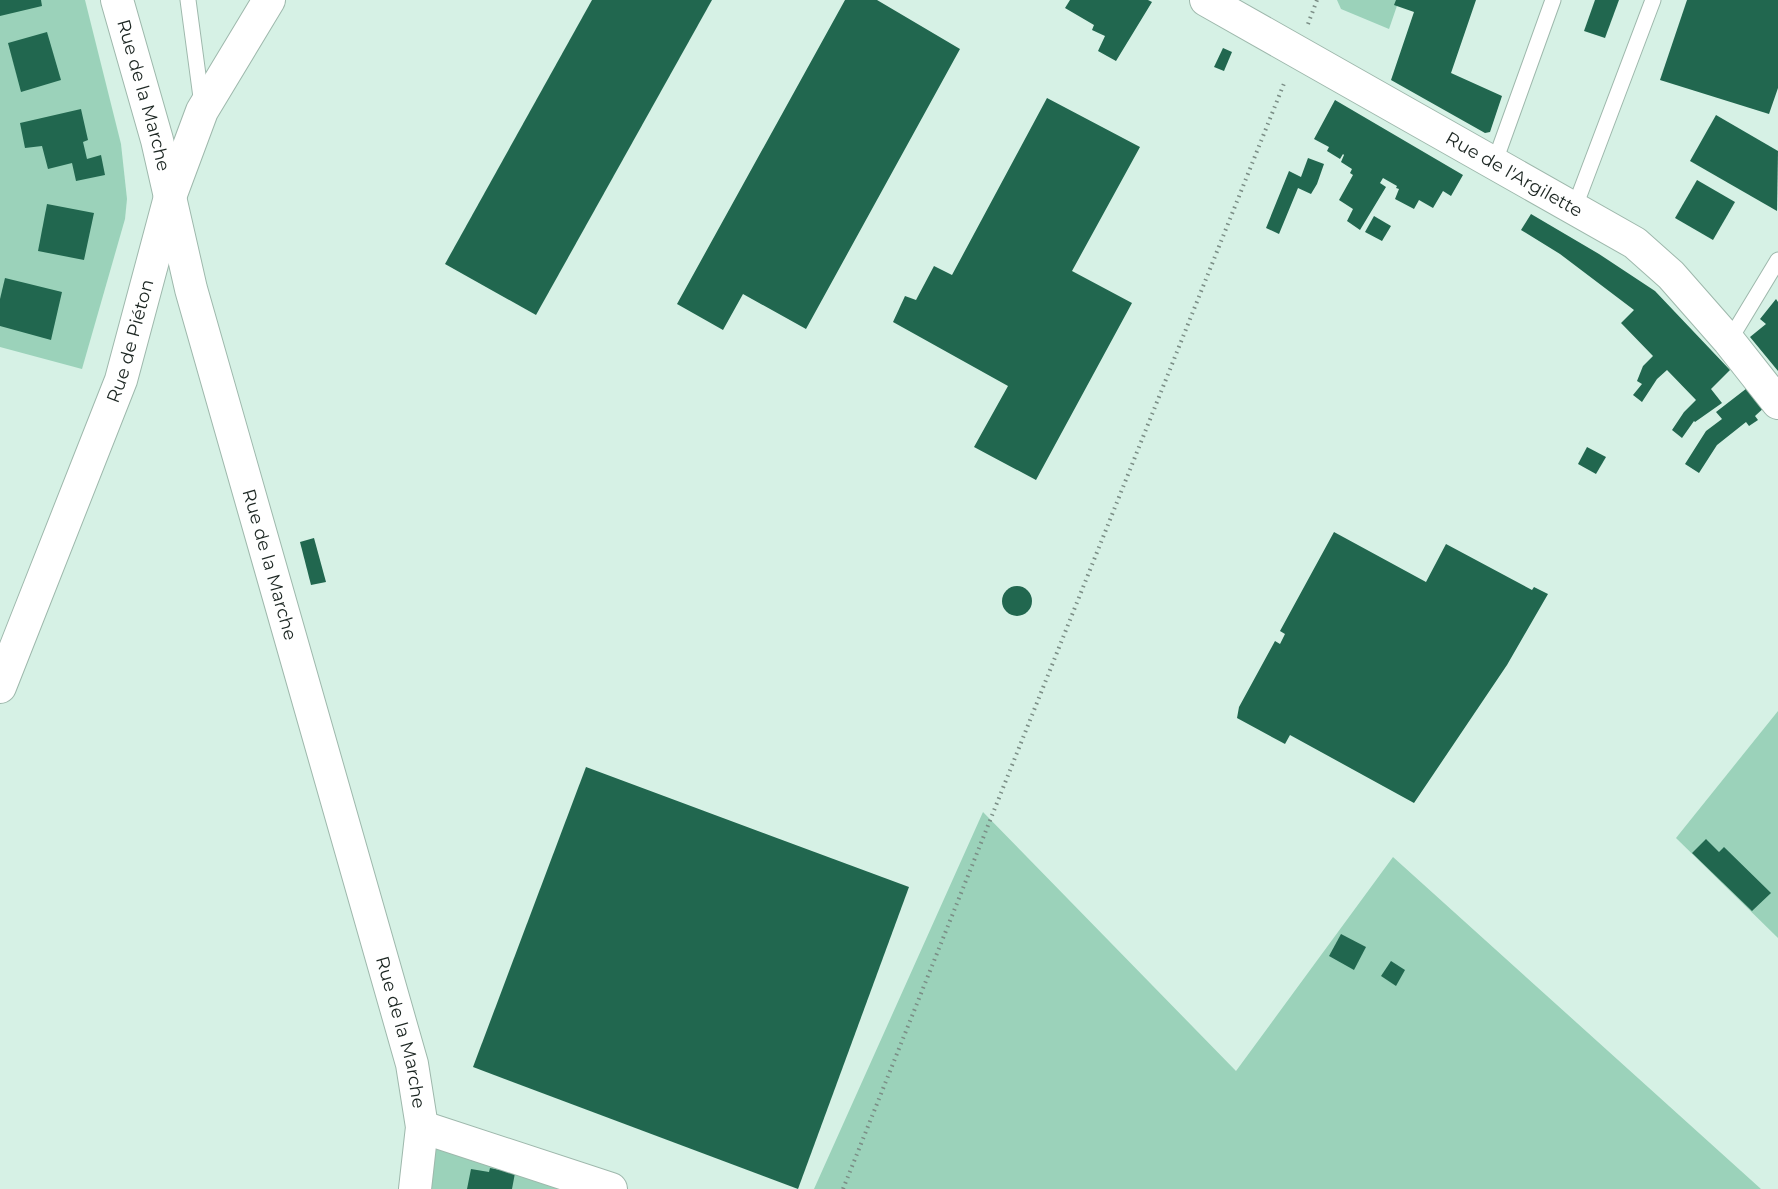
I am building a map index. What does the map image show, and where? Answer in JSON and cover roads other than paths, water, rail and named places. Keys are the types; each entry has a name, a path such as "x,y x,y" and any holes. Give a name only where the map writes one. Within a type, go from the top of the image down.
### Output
{"street":[{"name":"Rue de la Marche","path":"117,0 157,140 191,289 412,1064 422,1127 416,1189"},
{"name":"Rue de Piéton","path":"0,687 121,380 171,197 202,111 269,0"},
{"name":"Rue de l'Argilette","path":"1206,0 1635,243 1671,275 1729,341 1778,403"},
{"name":"Rue de la Marche","path":"422,1127 611,1189"}],"lane":[{"path":"188,0 202,111"},
{"path":"1494,164 1553,0"},
{"path":"1574,210 1653,0"},
{"path":"1729,341 1778,260"}]}
